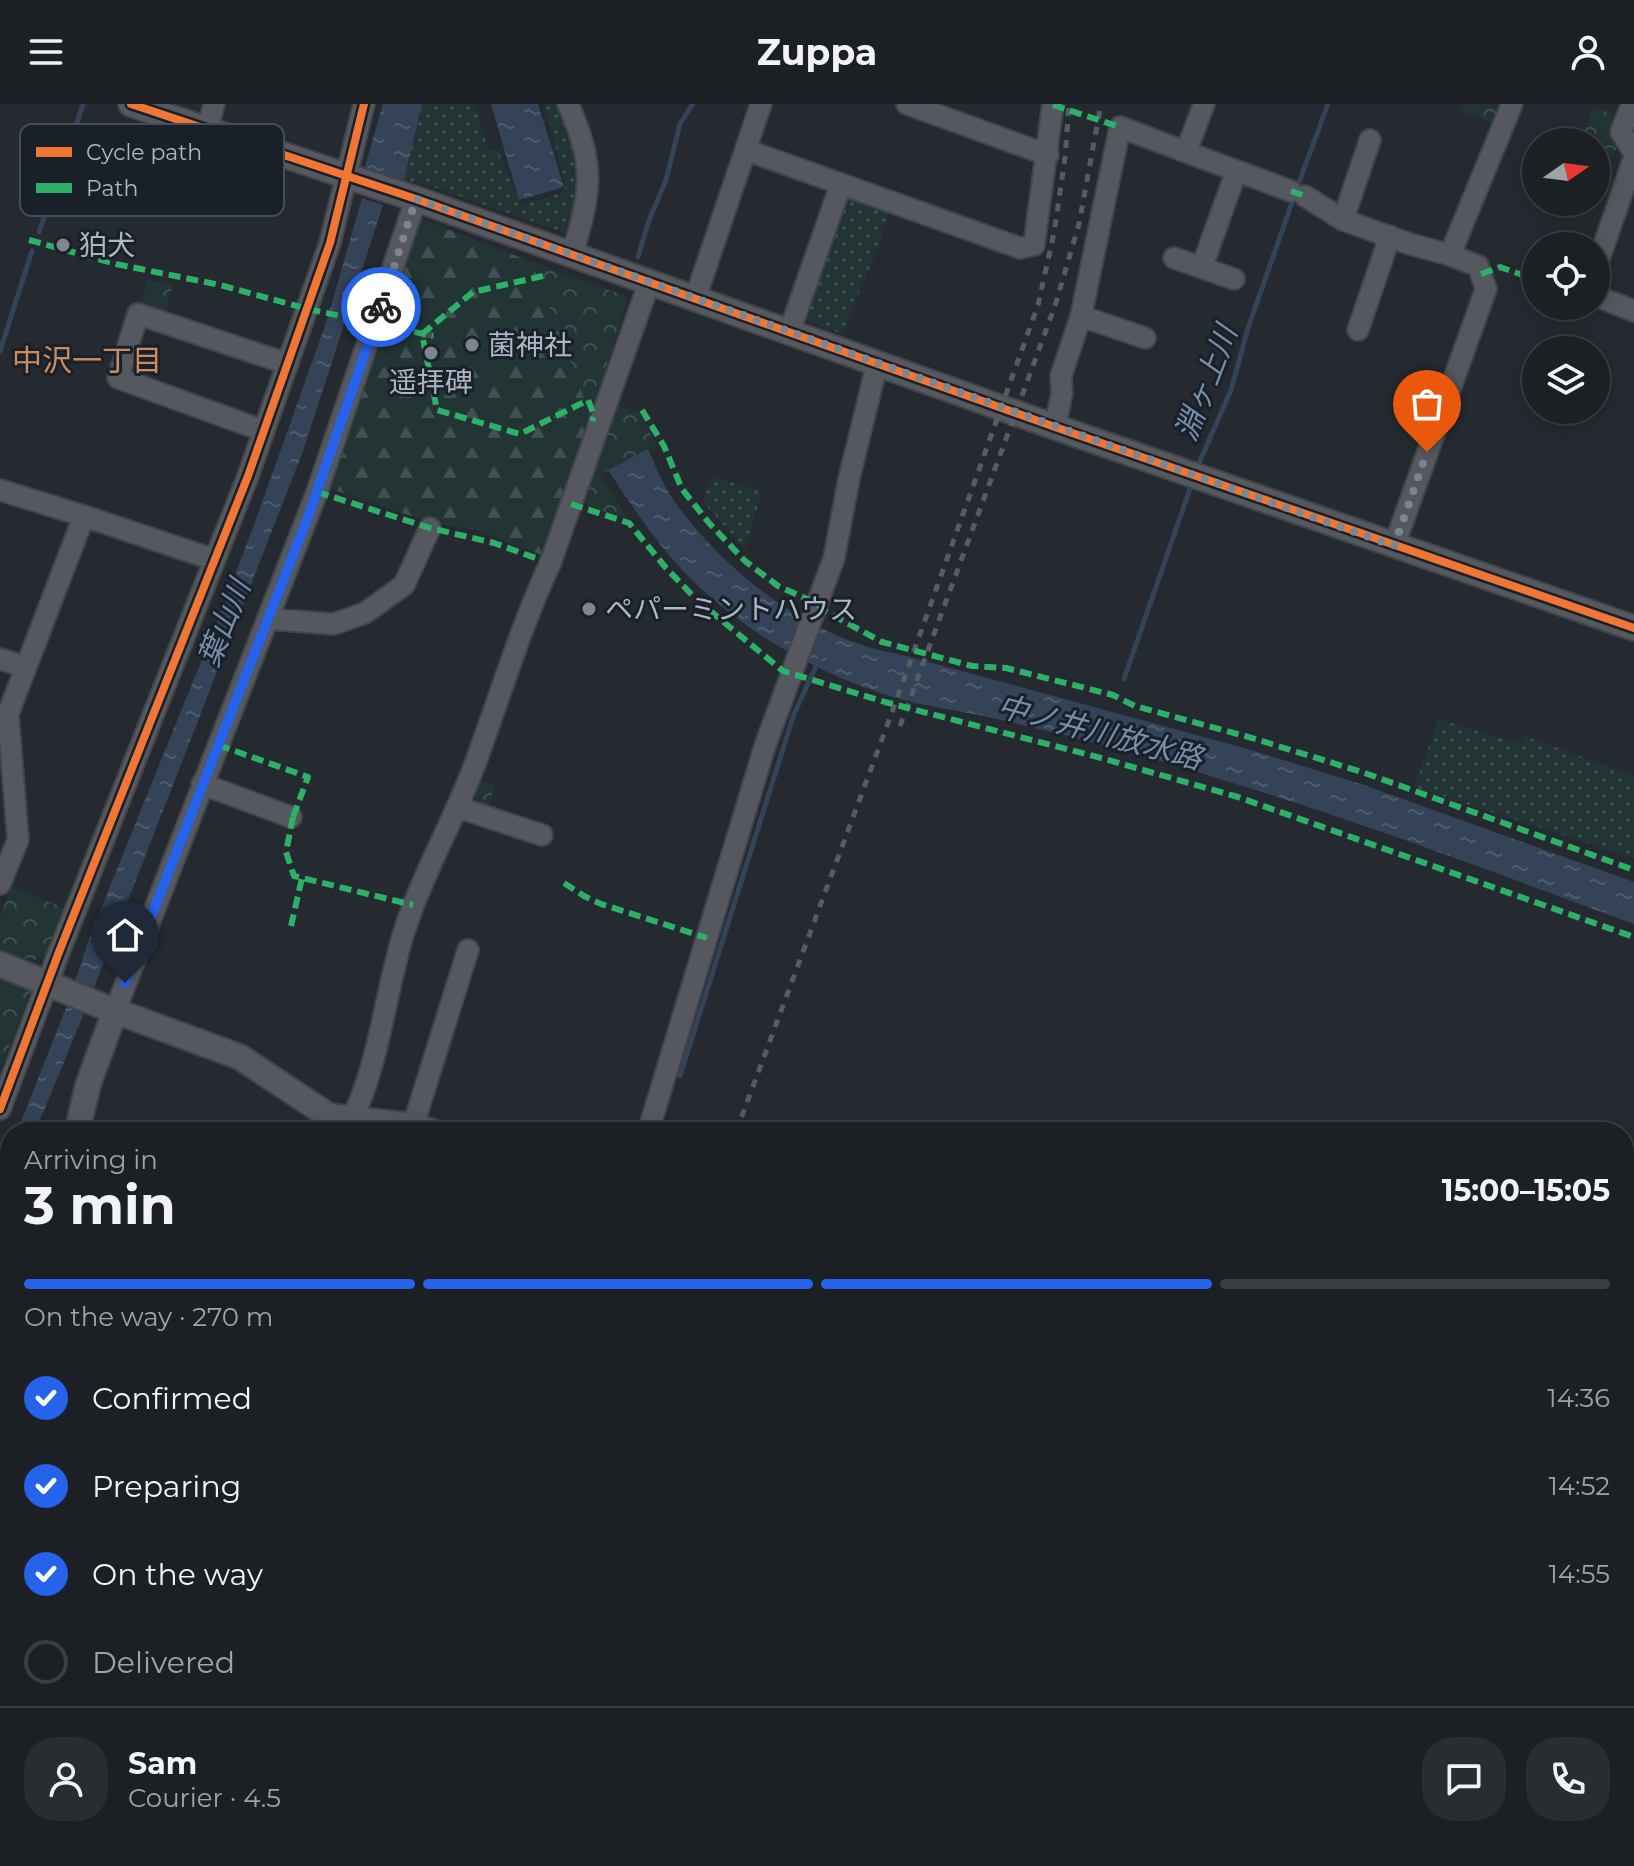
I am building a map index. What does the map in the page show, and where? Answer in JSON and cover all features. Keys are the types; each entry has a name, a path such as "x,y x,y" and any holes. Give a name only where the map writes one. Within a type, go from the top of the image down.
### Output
{"street":[{"path":"131,104 193,124"},
{"path":"209,124 214,104"},
{"path":"0,1109 54,984 264,431 330,243 350,177 364,104"},
{"path":"568,104 583,138 589,165 587,207 572,255"},
{"path":"695,299 761,104"},
{"path":"907,104 1048,155"},
{"path":"746,150 1020,248 1034,245 1053,104"},
{"path":"1186,152 1204,104"},
{"path":"1450,255 1512,104"},
{"path":"1608,232 1634,156 1621,132 1632,104"},
{"path":"1055,427 1062,393 1061,376 1081,316 1120,127 1298,194 1343,220 1478,266 1486,289 1394,546"},
{"path":"1343,220 1370,140"},
{"path":"284,155 1634,628"},
{"path":"1202,267 1236,172"},
{"path":"789,333 841,184"},
{"path":"79,1122 111,1009 269,619 317,492 412,198"},
{"path":"1358,330 1390,236"},
{"path":"1174,258 1234,279"},
{"path":"352,1119 377,1043 408,920 457,807 534,597 550,564 649,283"},
{"path":"1610,302 1634,311"},
{"path":"264,431 118,378 138,314 288,364"},
{"path":"1081,316 1145,338"},
{"path":"651,1122 765,746 834,558 849,479 877,364"},
{"path":"0,490 215,560"},
{"path":"0,884 18,840 8,714 84,516"},
{"path":"269,619 334,624 365,613 404,585 430,528"},
{"path":"0,659 25,667"},
{"path":"202,784 291,817"},
{"path":"457,807 542,835"},
{"path":"425,1122 468,950"},
{"path":"0,964 240,1057 329,1116 373,1122"}],"green space":[{"path":"422,104 475,104 488,150 498,150 522,206 565,191 544,104 558,104 573,139 581,188 568,234 428,185 404,180"},
{"path":"1462,104 1503,104 1495,124 1460,110"},
{"path":"1594,107 1618,116 1610,134 1610,128 1586,128"},
{"path":"1610,134 1617,147 1613,156 1610,155"},
{"path":"853,196 890,210 842,334 808,321 804,312 842,201"},
{"path":"416,217 532,262 591,416 542,555 473,529 434,524 329,488"},
{"path":"532,262 628,297 591,416"},
{"path":"148,280 173,285 164,316 140,307"},
{"path":"615,405 639,413 657,445 599,475 628,518 587,507 584,502"},
{"path":"711,476 762,491 745,549 703,502"},
{"path":"1439,719 1520,744 1525,733 1530,738 1634,776 1634,858 1414,787"},
{"path":"478,780 495,785 488,809 479,806 474,792"},
{"path":"12,887 64,908 46,954 33,961 0,949 0,916"},
{"path":"0,976 32,988 0,1070"}],"water":[{"path":"383,104 422,104 404,180 364,170"},
{"path":"491,104 538,104 564,187 519,200"},
{"name":"葉山川","path":"362,198 383,205 303,451 85,1011 39,1122 21,1122 67,1005 91,933 254,525 327,320"},
{"name":"中ノ井川放水路","path":"648,449 675,502 725,559 779,603 839,636 871,648 1244,748 1361,784 1634,882 1634,924 1275,796 1085,740 889,696 840,678 792,654 747,626 678,565 608,470"}],"waterway":[{"path":"638,257 666,180 680,124 693,104"},
{"name":"淵ヶ上川","path":"1297,188 1328,104"},
{"path":"76,124 83,105"},
{"name":"淵ヶ上川","path":"1196,470 1231,390 1248,328 1294,197"},
{"path":"39,232 45,216"},
{"path":"0,351 32,251"},
{"name":"淵ヶ上川","path":"1124,679 1192,483"},
{"path":"680,1076 794,714 819,660"}],"railway":[{"path":"740,1122 891,715 1038,305 1054,233 1069,104"},
{"path":"900,726 1055,306 1079,224 1101,104"}],"marked path":[{"path":"1053,105 1120,127"},
{"path":"1291,191 1305,196"},
{"path":"29,240 116,264 220,285 308,309 433,336"},
{"path":"1481,274 1500,267 1522,275"},
{"path":"543,276 473,292 422,334 437,410 520,434 588,400 594,415 592,421"},
{"path":"642,410 664,446 682,489 745,561 778,586 816,603 882,642 972,666 1006,668 1113,695 1135,706 1362,772 1634,870"},
{"path":"317,492 430,528 494,543 541,560"},
{"path":"571,504 629,523 697,600 783,671 885,702 1238,797 1634,937"},
{"path":"218,745 308,777 291,817"},
{"path":"293,817 286,852 294,876 413,905"},
{"path":"291,926 302,878"},
{"path":"564,883 601,904 707,938"}],"cycle path":[{"path":"131,104 191,124"},
{"path":"0,1109 248,476 330,243 364,104"},
{"path":"284,155 1634,628"}],"way so far":[{"path":"381,307 416,199 1394,546 1427,452"}],"place":[{"name":"狛犬","path":"63,245"},
{"name":"菌神社","path":"472,345"},
{"name":"遥拝碑","path":"431,353"},
{"name":"ペパーミントハウス","path":"589,609"}],"district":[{"name":"中沢一丁目","path":"87,360"}],"route":[{"path":"125,983 308,517 381,307"}]}
